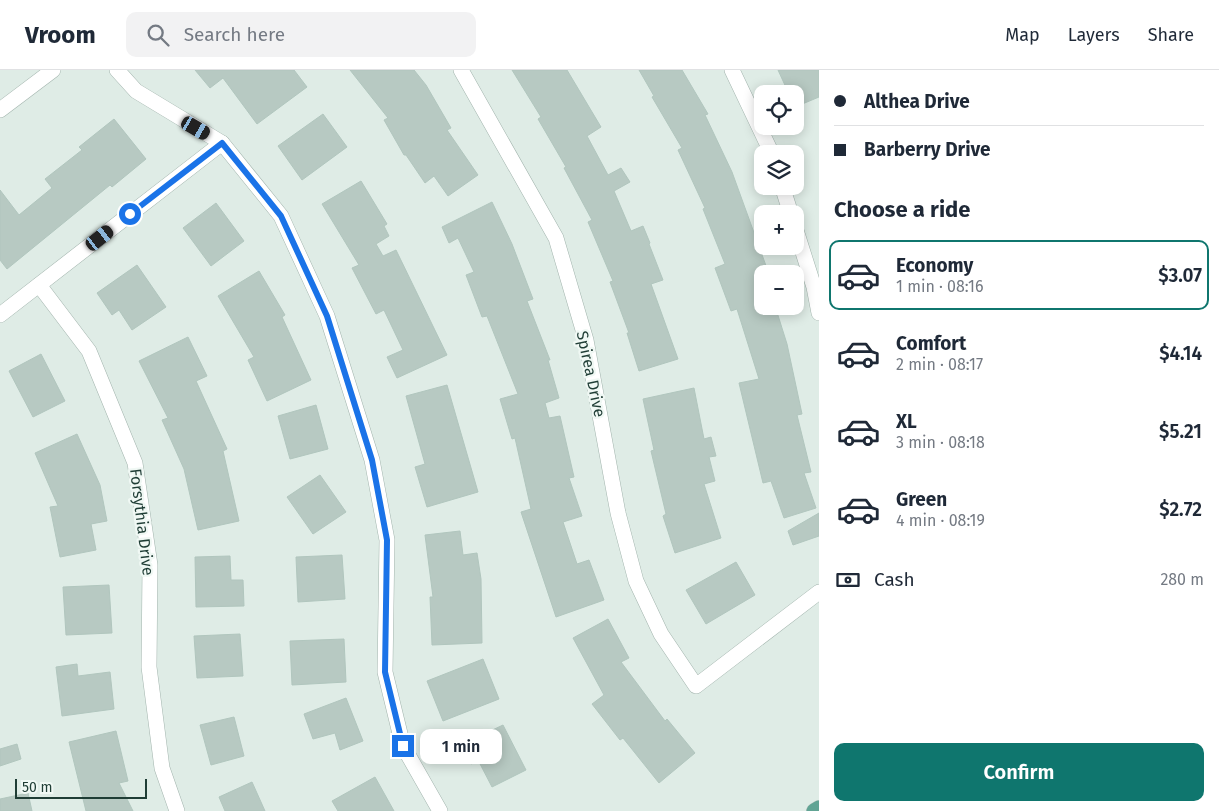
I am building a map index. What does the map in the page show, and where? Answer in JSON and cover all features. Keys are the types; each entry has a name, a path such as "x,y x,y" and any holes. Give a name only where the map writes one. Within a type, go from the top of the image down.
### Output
{"main road":[{"path":"814,811 819,808"}],"street":[{"path":"0,110 53,70"},
{"path":"117,70 136,91 222,143 281,216 327,316 372,460 387,540 385,672 403,746 440,811"},
{"name":"Spirea Drive","path":"461,70 556,238 586,340 618,512 636,581 661,634 696,686 819,592"},
{"path":"732,70 768,145"},
{"path":"0,315 222,143"},
{"path":"804,255 814,287 819,313"},
{"name":"Forsythia Drive","path":"39,285 89,351 135,463 150,565 149,667 162,768 177,811"}],"building":[{"path":"195,70 294,70 307,87 257,124 223,78 210,88"},
{"path":"350,70 414,70 426,85 451,128 447,130 478,175 448,196 434,176 425,183 406,155 404,155 384,120 388,118"},
{"path":"512,70 567,70 601,127 587,136 608,175 621,168 630,182 614,191 631,231 643,226 650,243 663,280 651,284 678,359 639,371 627,333 629,333 610,282 613,281 588,222 592,220 564,168 566,167 538,119 541,117"},
{"path":"639,70 682,70 708,114 705,115 732,172 754,233 754,255 762,255 766,265 754,265 754,315 778,315 787,344 802,414 797,415 811,472 804,473 816,508 784,518 771,481 763,483 739,383 759,379 737,309 731,311 715,268 725,264 703,209 705,208 678,150 682,148 652,97 654,96"},
{"path":"778,70 819,70 819,97 804,103 804,85 785,85"},
{"path":"323,114 347,147 302,180 278,146"},
{"path":"114,119 146,159 112,187 110,185 7,269 0,260 0,190 19,215 52,188 45,179 82,150 79,147"},
{"path":"361,181 387,224 384,226 389,236 376,244 383,256 396,250 447,355 397,378 387,357 403,350 384,310 376,314 352,268 359,265 322,204"},
{"path":"492,202 512,244 533,299 527,301 550,360 548,360 559,398 545,403 549,418 560,416 574,477 569,478 582,516 563,522 577,564 589,560 604,600 556,617 521,512 531,509 515,438 512,439 500,399 518,394 487,316 482,317 466,275 474,272 458,238 449,243 442,227"},
{"path":"216,203 244,241 211,266 183,228"},
{"path":"137,265 166,307 132,330 119,310 112,315 97,293"},
{"path":"259,271 285,315 282,317 311,380 267,401 248,360 254,357 218,296"},
{"path":"188,337 207,376 196,381 227,449 223,451 239,521 198,530 184,469 162,420 168,418 139,361"},
{"path":"41,354 65,401 33,417 9,371"},
{"path":"447,385 478,492 427,507 415,467 425,464 406,396"},
{"path":"694,388 704,439 711,437 716,456 709,457 715,481 704,484 721,538 675,553 663,516 666,514 651,451 654,450 643,399"},
{"path":"316,405 328,449 290,459 278,416"},
{"path":"77,434 100,485 107,521 91,524 96,550 60,557 50,507 58,506 35,453"},
{"path":"320,475 346,512 313,534 287,497"},
{"path":"819,513 819,536 793,545 788,531"},
{"path":"460,531 463,555 477,553 481,579 482,643 432,645 430,597 433,597 425,535"},
{"path":"342,555 345,599 298,602 296,557"},
{"path":"230,556 231,580 243,580 244,606 196,607 195,557"},
{"path":"736,562 755,595 706,624 686,590"},
{"path":"109,585 112,633 66,635 63,587"},
{"path":"608,619 629,658 621,662 665,721 667,719 695,753 659,783 623,738 620,740 592,704 604,695 573,638"},
{"path":"240,634 243,676 197,678 194,636"},
{"path":"344,639 346,682 292,685 290,641"},
{"path":"483,659 499,699 443,721 427,681"},
{"path":"77,664 78,676 110,672 114,709 62,716 56,667"},
{"path":"346,698 363,741 340,750 335,733 313,739 304,714"},
{"path":"234,717 244,756 211,765 200,725"},
{"path":"503,725 526,770 492,787 478,760 471,764 461,745"},
{"path":"116,731 128,781 119,783 133,811 86,811 69,742"},
{"path":"17,744 21,759 0,766 0,749"},
{"path":"375,777 394,811 338,811 332,801"},
{"path":"252,782 265,811 225,811 219,797"},
{"path":"28,793 32,811 0,811 0,799"}],"route":[{"path":"130,214 222,143 281,216 327,316 372,460 387,540 385,672 403,746"}]}
